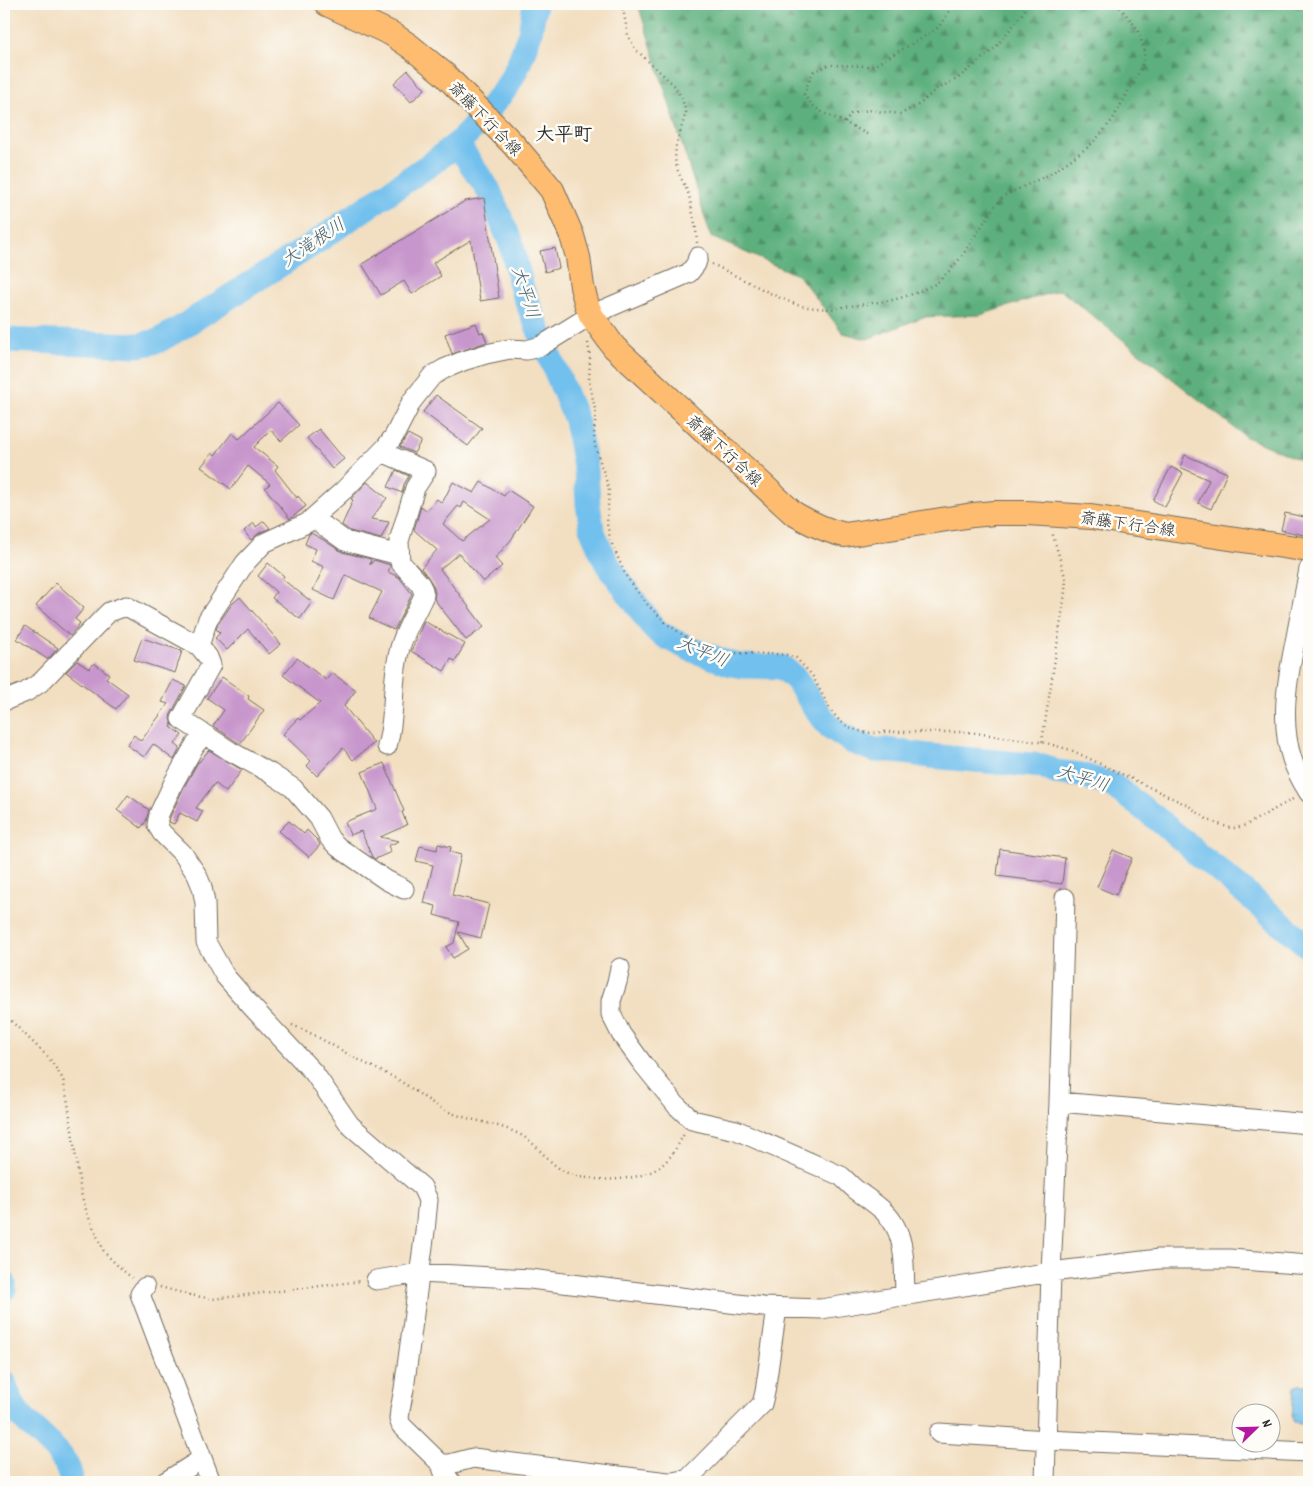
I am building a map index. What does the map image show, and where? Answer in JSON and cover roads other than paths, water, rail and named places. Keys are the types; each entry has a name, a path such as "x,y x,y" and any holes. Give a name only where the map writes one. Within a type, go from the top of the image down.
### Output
{"main road":[{"name":"斎藤下行合線","path":"326,4 392,34 411,47 449,80 513,144 552,190 558,203 578,256 587,317 624,358 793,513 805,521 824,530 845,535 994,512 1050,513 1092,516 1309,550"}],"street":[{"path":"199,646 208,619 245,563 264,543 307,524 382,452 394,436 412,401 432,376 463,361 486,354 510,349 527,350 541,346 587,317 689,273 696,264 698,257"},
{"path":"382,452 426,471 414,488 399,541 400,562 420,584 424,595 401,642 398,654 391,730 387,746"},
{"path":"313,518 345,541 399,555"},
{"path":"1308,792 1291,758 1286,734 1286,712 1288,680 1309,569"},
{"path":"4,701 26,692 41,682 109,612 126,606 199,646 208,657 211,665 181,718 204,735 293,788 319,818 330,839 338,847 386,880 404,889"},
{"path":"204,735 195,745 174,782 159,814 157,825 162,834 183,854 197,875 205,903 206,942 225,976 314,1073 350,1126 422,1187 428,1200 420,1273 399,1419 401,1425 441,1464 444,1473 451,1482"},
{"path":"1045,1482 1065,898"},
{"path":"620,968 611,1001 611,1014 621,1034 676,1105 692,1120 736,1130 841,1176 854,1189 881,1209 895,1224 900,1237 904,1259 905,1295"},
{"path":"1059,1102 1309,1124"},
{"path":"376,1280 420,1273 530,1280 777,1308 821,1308 1051,1272 1159,1259 1230,1260 1309,1265"},
{"path":"145,1287 140,1294 211,1482"},
{"path":"672,1482 688,1480 762,1404 766,1392 777,1308"},
{"path":"939,1433 1309,1452"},
{"path":"441,1464 450,1464 473,1458 668,1482"},
{"path":"165,1482 202,1459"},
{"path":"435,1482 441,1464"}],"water":[{"path":"1309,1385 1309,1424 1294,1422 1292,1418 1294,1387"}],"waterway":[{"name":"大滝根川","path":"4,340 139,345 158,341 182,327 310,246 457,144 507,87 518,66 530,33 535,4"},
{"name":"大平川","path":"457,144 488,189 511,243 522,289 576,420 586,470 592,530 606,562 655,630 690,649 731,664 782,667 796,679 829,726 853,742 875,750 1043,766 1055,772 1081,775 1112,785 1156,818 1309,947"},
{"path":"4,1283 4,1289"},
{"path":"4,1383 15,1408 64,1461 69,1471 71,1482"}],"district":[{"name":"大平町","path":"564,133"}]}
